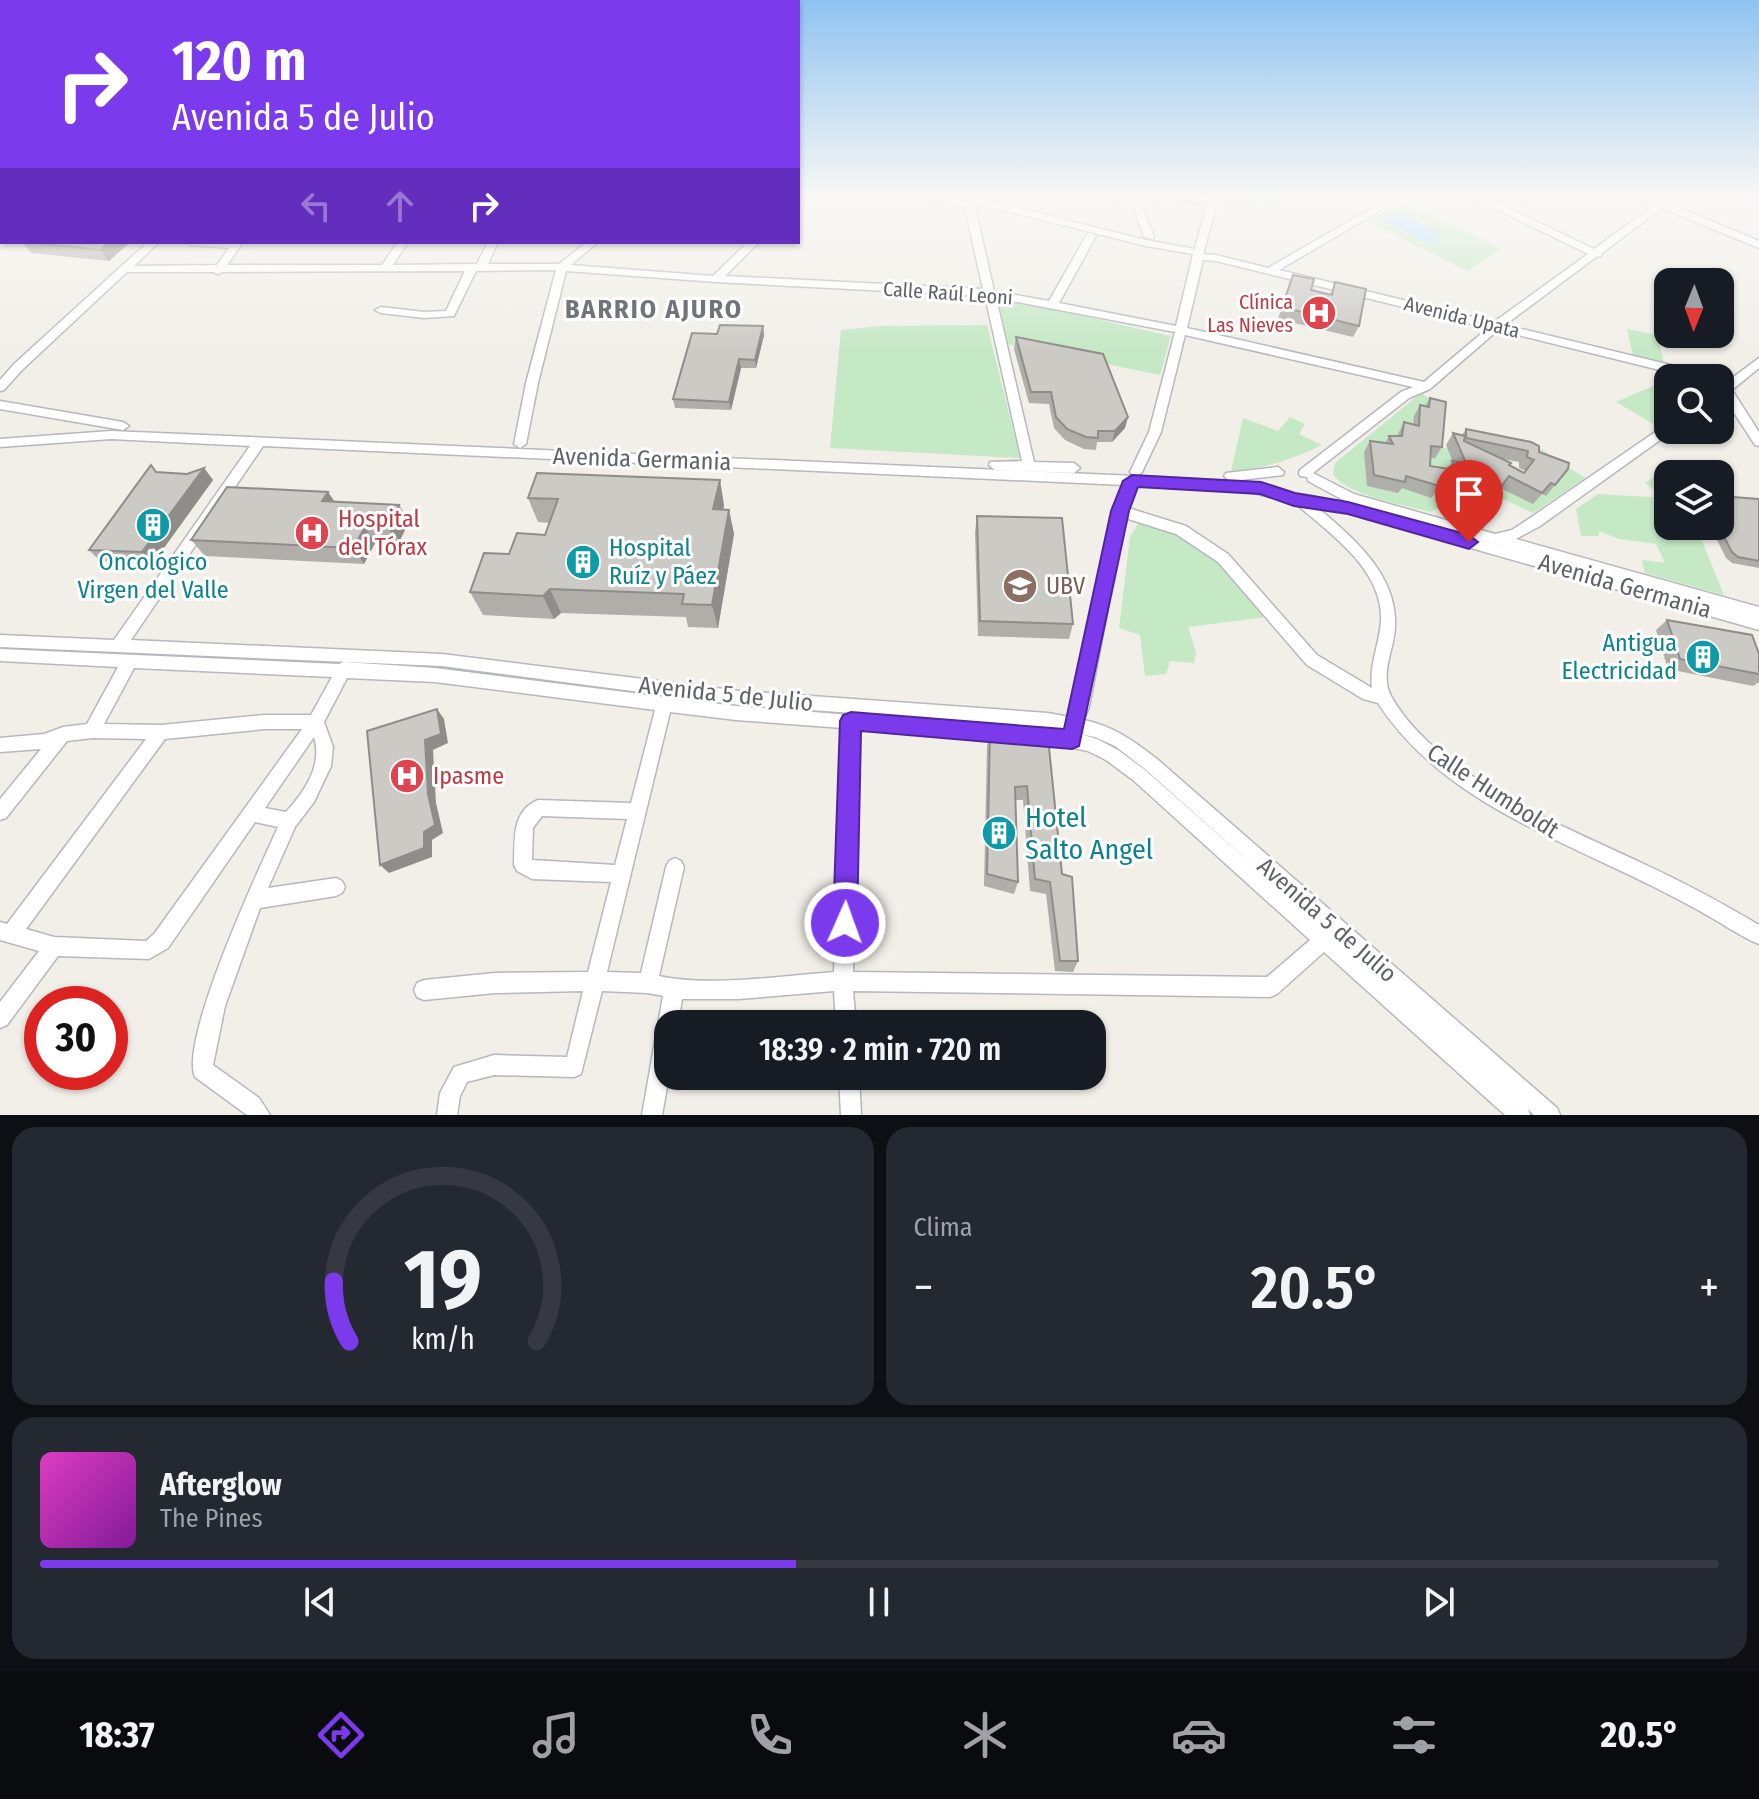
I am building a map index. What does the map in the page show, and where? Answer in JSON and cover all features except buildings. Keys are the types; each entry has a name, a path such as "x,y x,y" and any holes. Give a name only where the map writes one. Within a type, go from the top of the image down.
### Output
{"street":[{"path":"0,370 136,248"},
{"path":"0,387 148,248"},
{"path":"218,271 234,248"},
{"path":"385,268 399,248"},
{"path":"381,310 414,315 450,314 489,248"},
{"path":"520,444 532,383 562,267 586,248"},
{"path":"716,279 748,248"},
{"path":"976,248 1029,466"},
{"path":"1053,304 1085,248"},
{"path":"1173,248 1199,253"},
{"path":"1183,248 1199,253"},
{"path":"1073,731 1081,707 1120,511 1155,432 1200,248"},
{"path":"1270,271 1310,248"},
{"path":"1584,248 1597,254"},
{"path":"1309,475 1405,395 1426,386 1498,325 1605,248"},
{"name":"Avenida Upata","path":"1199,253 1654,364"},
{"name":"Calle Raúl Leoni","path":"125,269 218,271 562,267 716,279 988,293 1181,330 1426,386"},
{"path":"1734,380 1759,362"},
{"path":"1734,403 1759,442"},
{"name":"Avenida Germania","path":"0,405 118,426 1029,466 1254,487 1283,495"},
{"name":"Avenida Germania","path":"0,443 95,435 1134,476 1242,476 1278,472"},
{"path":"1492,538 1516,534 1654,439"},
{"path":"119,645 259,442"},
{"path":"1120,511 1181,530 1223,558 1312,660 1369,694 1382,697 1379,674 1389,613 1382,585 1371,565 1358,551 1303,500 1283,495 1274,483 1278,472 1292,469 1309,475 1318,486 1317,494 1303,500"},
{"name":"Avenida Germania","path":"1309,475 1350,498 1759,613"},
{"name":"Avenida Germania","path":"1303,500 1348,508 1759,624"},
{"path":"1535,522 1528,532 1539,551"},
{"name":"Avenida 5 de Julio","path":"0,641 442,660 740,698 1109,735 1138,753 1550,1115"},
{"name":"Avenida 5 de Julio","path":"0,655 435,675 768,716 1073,731 1120,760 1520,1115"},
{"path":"92,731 130,660"},
{"path":"161,732 6,932 54,946 149,950 161,941 316,722 344,669"},
{"name":"Calle Humboldt","path":"1382,697 1406,731 1428,751 1538,825 1685,893 1759,935"},
{"path":"447,1115 450,1093 461,1074 494,1065 574,1067 664,704"},
{"path":"845,1010 843,981 851,721"},
{"path":"0,745 44,741 63,734 92,731 161,732 265,722 316,722"},
{"path":"260,1115 252,1105 202,1070 208,1029 239,940 289,821 298,812 319,776 325,749 316,722"},
{"path":"0,812 63,734"},
{"path":"623,874 532,870 523,865 524,825 538,808 636,811"},
{"path":"252,813 289,821"},
{"path":"648,983 675,867"},
{"path":"257,899 336,887"},
{"path":"424,990 495,983 595,981 648,983 674,989 739,989 843,981 1270,987 1323,941"},
{"path":"0,1018 54,946"},
{"path":"652,1115 674,989"},
{"path":"850,1090 851,1115"}],"green space":[{"path":"1421,248 1501,249 1468,271"},
{"path":"1001,298 1171,336 1160,375 1007,344 997,300"},
{"path":"987,325 1020,458 830,448 841,330 881,326"},
{"path":"1627,329 1654,334 1654,348 1660,348 1664,362 1633,356"},
{"path":"1654,386 1654,424 1616,402"},
{"path":"1421,393 1437,404 1397,434 1402,475 1437,446 1470,453 1458,474 1461,512 1475,506 1479,492 1489,502 1495,502 1484,512 1465,514 1446,505 1430,512 1350,488 1333,474 1335,463"},
{"path":"1290,417 1305,424 1299,434 1322,445 1278,462 1231,471 1243,418 1278,431"},
{"path":"1533,444 1585,478 1533,513 1495,495 1500,488 1540,476 1558,482 1559,474 1531,464"},
{"path":"1654,477 1654,490 1645,483"},
{"path":"1598,494 1654,497 1654,540 1702,540 1724,595 1645,573 1642,560 1665,563 1656,544 1619,539 1599,531 1599,536 1581,536 1576,509"},
{"path":"1139,522 1186,534 1223,558 1273,616 1188,627 1196,652 1194,663 1170,661 1166,674 1145,676 1140,635 1119,628 1130,537"}],"place":[{"name":"Clínica Las Nieves","path":"1319,313"},
{"name":"Oncológico Virgen del Valle","path":"153,525"},
{"name":"Hospital del Tórax","path":"312,533"},
{"name":"Hospital Ruíz y Páez","path":"583,562"},
{"name":"UBV","path":"1020,586"},
{"name":"Antigua Electricidad","path":"1703,657"},
{"name":"Ipasme","path":"407,776"},
{"name":"Hotel Salto Angel","path":"999,833"}],"district":[{"name":"BARRIO AJURO","path":"654,309"}],"route":[{"path":"845,923 851,721 1072,739 1120,511 1132,481 1261,488 1294,499 1348,508 1469,542"}]}
